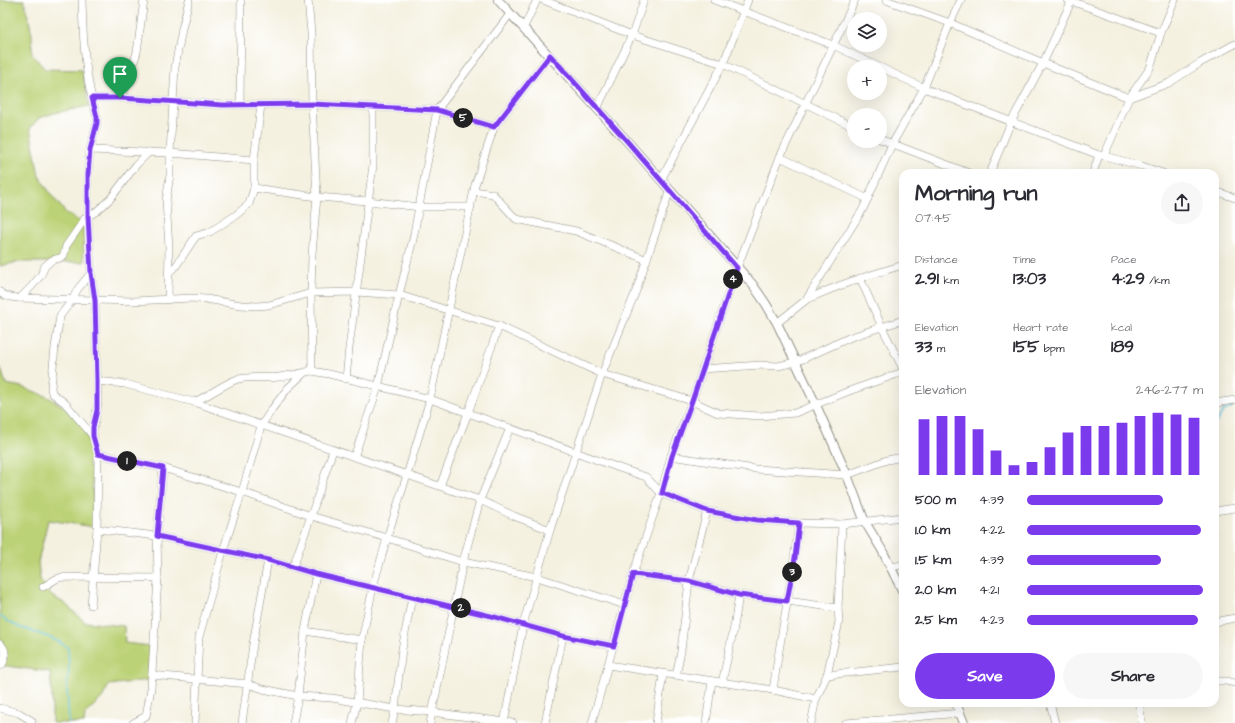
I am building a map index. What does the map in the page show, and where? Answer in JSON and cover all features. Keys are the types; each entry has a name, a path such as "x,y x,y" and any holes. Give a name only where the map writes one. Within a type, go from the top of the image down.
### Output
{"street":[{"path":"82,0 85,64 97,117 97,123 90,150 88,174 88,216 91,273 95,300 97,381 97,410 93,427 93,436 98,454 97,529 91,605"},
{"path":"120,98 127,84 137,52 144,0"},
{"path":"168,300 170,272 166,201 170,175 175,67 182,29 190,0"},
{"path":"240,105 239,65 241,0"},
{"path":"308,0 311,33 312,104 317,197 310,294 309,372"},
{"path":"498,0 550,55 753,285 777,322 847,475 865,522 899,584"},
{"path":"524,27 537,0"},
{"path":"543,0 632,35 723,64 847,124"},
{"path":"597,109 632,35 644,0"},
{"path":"714,0 833,45 924,88 1011,122 1101,156 1151,169"},
{"path":"661,180 723,64 748,0"},
{"path":"592,723 633,574 662,493 672,456 737,268 780,157 855,0"},
{"path":"886,0 950,23 1130,98 1169,83 1200,63 1235,44"},
{"path":"806,300 863,209 892,144 924,88 950,23 961,0"},
{"path":"992,169 1011,122 1043,63 1070,0 1161,33"},
{"path":"1095,169 1130,98 1150,68 1161,33 1174,0"},
{"path":"354,457 378,387 398,295 420,207 437,110 510,14"},
{"path":"352,723 356,703 362,640 373,587 430,399 474,191 484,155 494,127 550,55"},
{"path":"92,98 120,98 240,105 312,104 437,110 494,127"},
{"path":"170,272 176,266 196,236 210,232 236,216 249,204 254,188 254,160 260,105"},
{"path":"346,378 373,165 373,108"},
{"path":"887,142 958,169"},
{"path":"90,150 170,153 254,160"},
{"path":"20,298 41,275 45,266 52,260 60,258 64,255 66,246 88,216 111,198 132,170 149,152"},
{"path":"780,157 868,199"},
{"path":"254,188 317,197 420,207 471,207"},
{"path":"504,722 523,625 550,530 602,374 636,291 670,190"},
{"path":"474,191 493,194 516,219 576,231 647,260"},
{"path":"1219,192 1235,198"},
{"path":"777,322 806,300 860,278 899,266"},
{"path":"91,273 77,290 73,299 60,316 58,322 51,388 52,393 65,403 93,436"},
{"path":"860,278 899,361"},
{"path":"0,292 2,295 20,298 134,302 191,298 257,306 269,306 310,294 356,292 398,295 499,326 602,374 692,401 718,413 759,416 795,413 849,391 899,373"},
{"path":"702,369 761,365 778,366 796,362 851,338 899,321"},
{"path":"440,486 499,326"},
{"path":"195,723 199,637 223,551 262,426 272,409 288,388 309,372"},
{"path":"194,402 236,380 248,378 278,378 309,372 346,378 430,399 646,477 662,493 707,511 757,520 799,523 842,524 899,518"},
{"path":"97,381 125,384 194,402 480,500 514,516 550,530"},
{"path":"1219,402 1235,400"},
{"path":"430,723 431,712 463,562 480,500 510,428"},
{"path":"293,567 333,450"},
{"path":"98,454 163,468 242,492 311,516 463,562 537,577 625,605"},
{"path":"672,456 755,469 847,475 887,460 899,458"},
{"path":"133,723 146,716 150,699 158,578 157,536 163,468"},
{"path":"1219,510 1235,508"},
{"path":"676,676 681,651 689,581 707,511"},
{"path":"773,690 795,558 799,523"},
{"path":"810,723 816,699 827,675 839,622 838,608 842,524"},
{"path":"97,529 157,536 268,560 316,574 453,606 563,636 614,646"},
{"path":"242,723 253,644 268,560"},
{"path":"890,567 899,566"},
{"path":"293,723 298,696 305,631 316,574"},
{"path":"633,574 689,581 739,595 838,608"},
{"path":"43,587 62,576 158,578"},
{"path":"722,683 734,628 739,595"},
{"path":"392,723 402,649 412,597"},
{"path":"1219,621 1233,619"},
{"path":"305,631 362,640"},
{"path":"545,723 563,636"},
{"path":"0,644 3,646 6,656 2,665 0,666"},
{"path":"608,665 773,690 816,699"},
{"path":"827,675 899,667"},
{"path":"656,723 663,674"},
{"path":"152,675 248,684 263,689 298,696 332,698 395,709 431,712 470,720 513,723"},
{"path":"706,723 712,681"},
{"path":"1219,681 1235,683"},
{"path":"958,707 964,723"},
{"path":"1051,707 1055,723"},
{"path":"1140,707 1142,723"},
{"path":"0,708 19,713 32,721"},
{"path":"846,723 960,713"}],"green space":[{"path":"0,0 24,0 32,34 32,54 45,69 82,70 89,106 54,113 39,118 30,128 39,176 52,196 67,214 83,223 84,262 18,262 0,266"},
{"path":"0,366 6,384 22,387 46,396 63,406 83,425 91,446 94,527 48,520 38,562 40,579 50,595 64,603 85,622 124,626 125,643 150,646 148,680 109,685 102,698 85,714 84,723 52,723 50,672 0,665"}],"waterway":[{"path":"1219,418 1223,411 1230,408 1235,403"},
{"path":"0,616 19,627 51,638 68,648 69,665 67,688 69,723"}],"route":[{"path":"550,55 737,268 672,456 662,493 707,511 757,520 799,523 795,558 787,601 739,595 689,581 633,574 614,646 563,636 491,616 316,574 268,560 157,536 163,468 98,454 93,436 93,427 98,403 95,300 91,273 88,216 88,174 90,150 97,123 92,98 120,98 223,105 312,104 437,110 494,127 550,55"}]}
